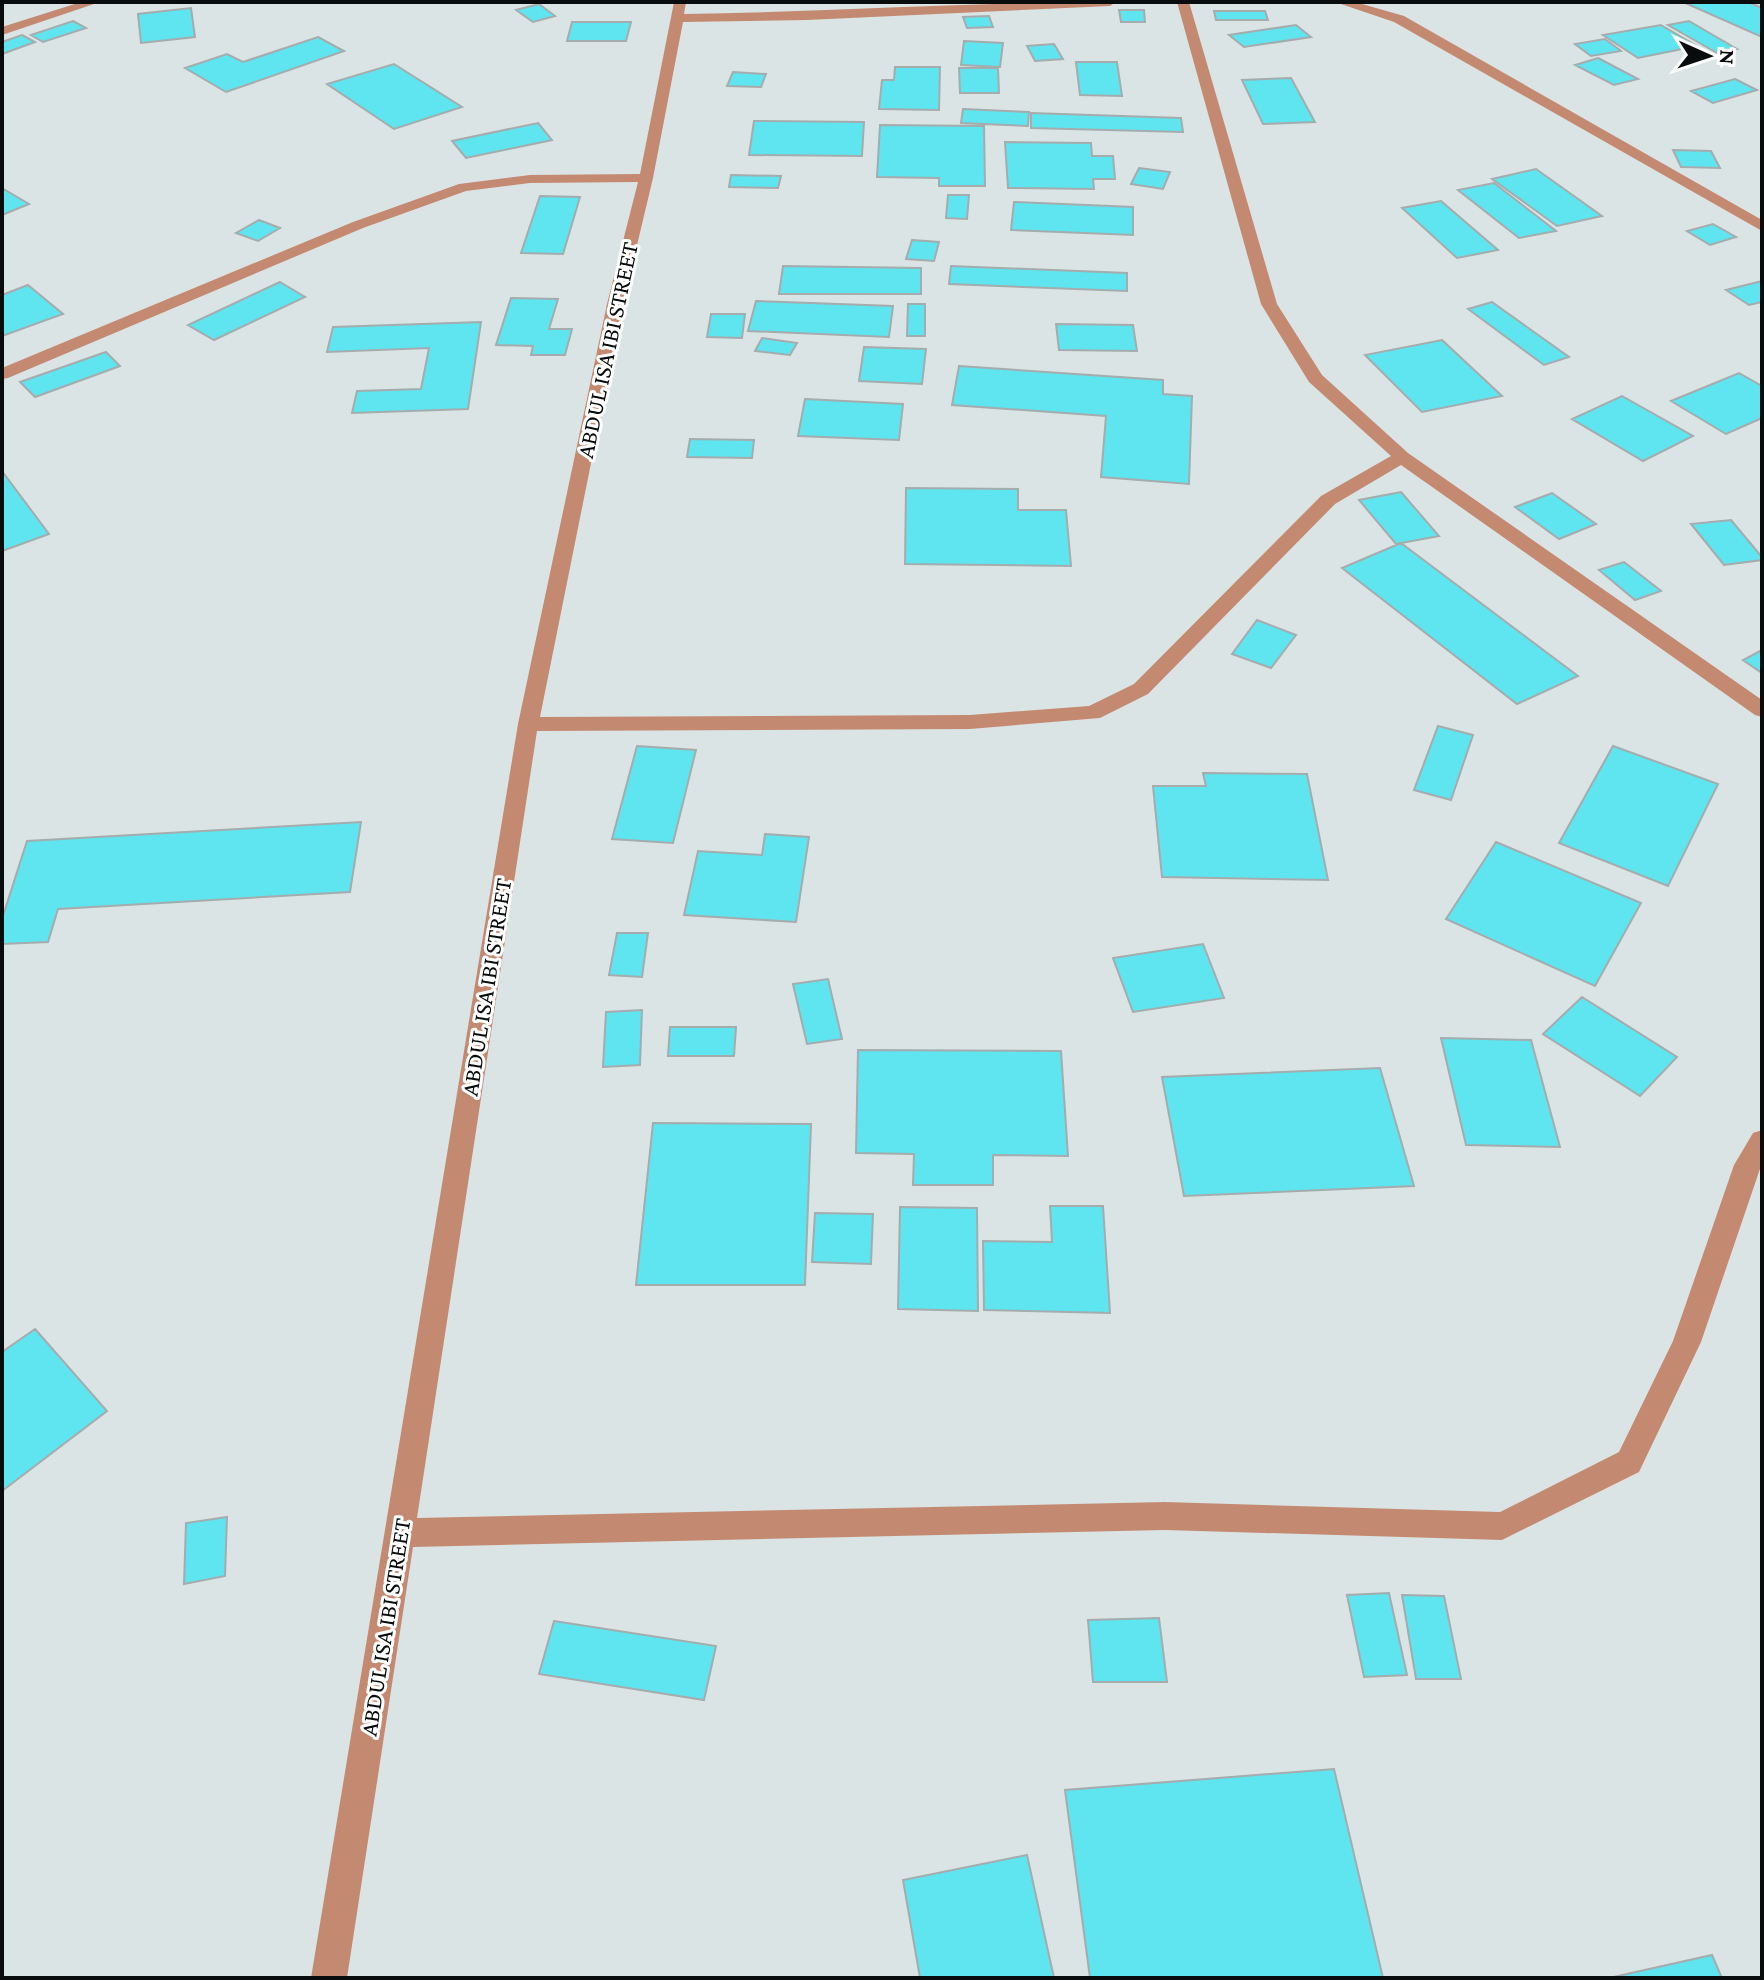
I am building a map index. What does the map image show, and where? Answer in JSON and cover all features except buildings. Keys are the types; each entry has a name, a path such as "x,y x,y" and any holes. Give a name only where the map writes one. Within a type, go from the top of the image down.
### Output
{"street":[{"path":"2,31 94,2"},
{"path":"678,10 807,16 1110,2"},
{"path":"1183,2 1269,304 1315,378 1402,457 1762,710"},
{"path":"1341,2 1399,19 1759,221"},
{"name":"ABDUL ISA IBI STREET","path":"329,1978 528,724 615,304 646,178 678,10"},
{"path":"2,374 358,225 464,187 530,179 646,178"},
{"path":"528,724 970,722 1093,713 1141,689 1328,500 1402,457"},
{"path":"400,1533 1165,1516 1502,1526 1629,1462 1687,1342 1747,1165 1762,1140"}]}
